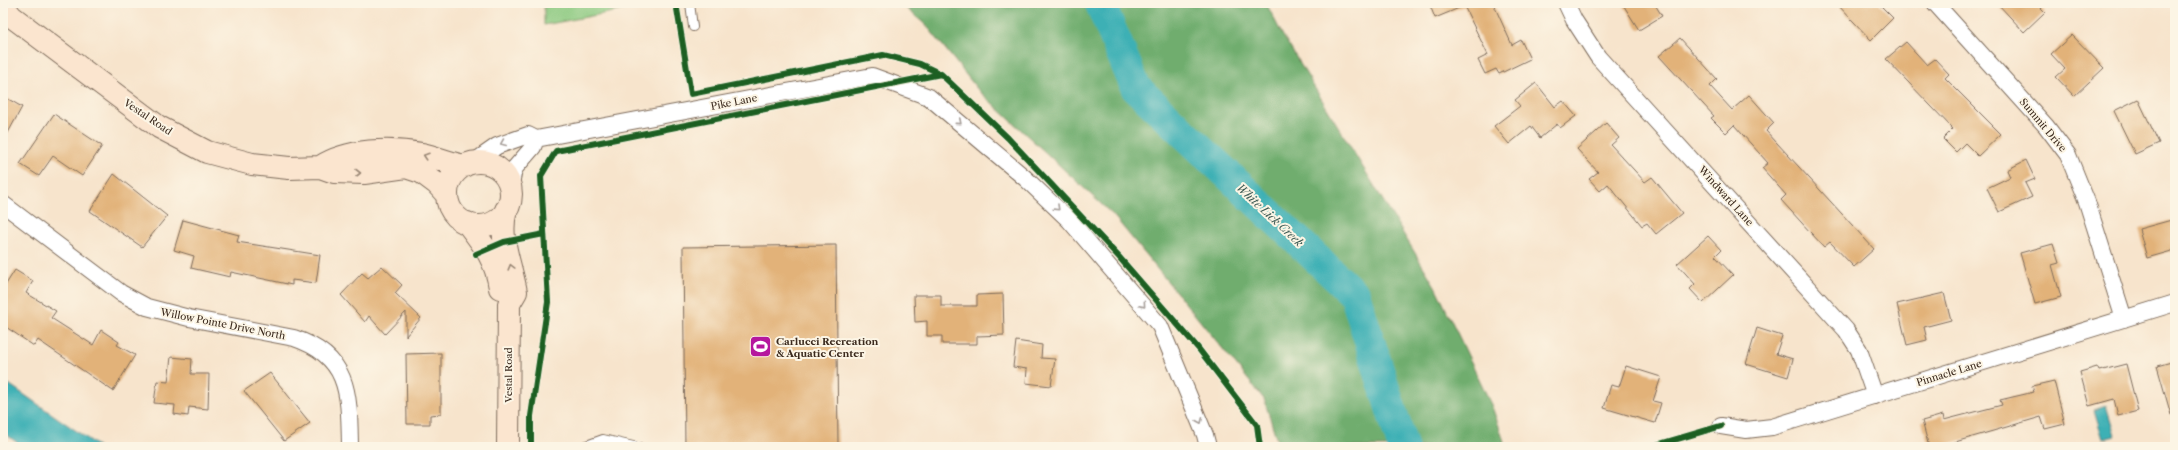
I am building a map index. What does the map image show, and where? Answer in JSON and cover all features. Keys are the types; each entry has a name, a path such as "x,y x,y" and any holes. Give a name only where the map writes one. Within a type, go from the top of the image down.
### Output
{"street":[{"name":"Windward Lane","path":"1566,3 1574,20 1598,57 1846,330 1859,350 1875,396"},
{"name":"Summit Drive","path":"1935,3 2046,126 2068,155 2087,202 2124,319"},
{"name":"Vestal Road","path":"3,5 12,16 101,85 159,126 184,141 207,152 252,164 289,168 320,167 334,172 356,173 406,167 421,172 447,195"},
{"name":"Pike Lane","path":"469,164 488,151 509,141 528,135 536,139 872,76 929,97 1026,178 1069,220 1160,326 1205,435 1208,447"},
{"path":"467,223 477,226 487,225 494,222 506,210 514,169 533,147 536,139"},
{"name":"Vestal Road","path":"320,167 333,158 392,150 425,155 444,162 469,164"},
{"path":"509,304 500,292 498,277 487,249 467,223 452,212 447,201 447,195 450,179 457,170 469,164 485,163 495,167 504,174 510,189"},
{"name":"Willow Pointe Drive North","path":"3,204 121,293 146,307 189,318 294,338 306,342 322,352 331,360 342,376 348,393 350,447"},
{"name":"Vestal Road","path":"506,210 503,220 503,238 516,292 509,304 508,447"},
{"name":"Pinnacle Lane","path":"1721,426 1746,430 1772,427 2175,303"}],"lane":[{"path":"690,3 693,27"},
{"path":"581,447 603,439 638,447"}],"green space":[{"path":"544,3 660,3 544,25"},
{"path":"900,3 1266,3 1282,34 1435,286 1491,404 1505,443 1503,447 1279,447 1264,399 1113,215 979,91 927,26"}],"water":[{"path":"3,380 99,447 23,447 3,432"},
{"path":"2106,406 2115,436 2103,439 2094,410"}],"building":[{"path":"1429,3 1493,3 1512,45 1521,40 1530,59 1499,74 1496,69 1485,74 1478,60 1488,55 1464,6 1435,18"},
{"path":"1622,3 1654,3 1662,16 1639,30"},
{"path":"1836,3 1878,3 1893,18 1871,40"},
{"path":"1997,3 2036,3 2045,12 2024,32"},
{"path":"2072,35 2104,68 2074,96 2056,77 2065,69 2051,54"},
{"path":"1680,38 1717,79 1710,86 1732,110 1749,95 1774,123 1766,131 1874,249 1854,267 1830,242 1824,247 1811,233 1781,200 1786,195 1762,168 1768,163 1734,125 1726,133 1711,118 1714,116 1659,56"},
{"path":"1906,42 1927,65 1935,59 1949,74 1945,78 2001,134 1978,156 1965,143 1956,152 1943,139 1953,129 1886,59"},
{"path":"1536,83 1555,107 1563,101 1576,116 1560,128 1557,124 1540,138 1531,126 1509,144 1494,126 1520,106 1515,100"},
{"path":"3,96 22,107 3,142"},
{"path":"2138,99 2159,143 2135,154 2114,111"},
{"path":"54,114 102,146 82,176 53,156 39,176 20,164"},
{"path":"1606,123 1619,138 1611,145 1645,182 1652,177 1682,213 1656,234 1647,223 1642,226 1608,184 1600,191 1589,179 1598,172 1577,149"},
{"path":"2026,160 2035,179 2025,183 2032,197 1999,212 1987,188 2010,177 2007,170"},
{"path":"114,174 167,216 142,247 90,211"},
{"path":"2175,219 2175,250 2147,258 2139,229"},
{"path":"183,220 239,235 237,242 320,255 316,283 292,280 292,285 231,272 230,277 191,268 194,256 174,250"},
{"path":"1708,236 1721,250 1715,256 1733,275 1703,303 1690,289 1695,284 1677,264"},
{"path":"2053,244 2059,263 2052,265 2061,297 2035,304 2020,253"},
{"name":"Carlucci Recreation & Aquatic Center","path":"836,245 838,447 685,447 683,247"},
{"path":"382,266 402,285 395,293 421,318 406,336 406,312 385,334 369,316 365,322 341,295 362,273 368,278"},
{"path":"15,270 33,281 26,293 56,311 51,318 93,345 101,330 119,342 117,345 135,355 113,391 38,340 34,346 3,325 3,289"},
{"path":"1944,293 1951,320 1924,327 1927,340 1907,345 1897,304"},
{"path":"1003,294 1004,335 977,336 977,344 942,344 942,336 927,336 927,321 915,322 914,295 941,295 941,306 977,306 977,295"},
{"path":"1757,328 1782,336 1776,354 1793,359 1788,377 1746,364"},
{"path":"1016,341 1042,345 1041,358 1055,359 1051,386 1026,383 1027,369 1013,367"},
{"path":"441,353 441,414 430,415 430,424 407,424 406,354"},
{"path":"171,357 192,359 191,374 209,374 208,409 189,407 188,416 174,414 175,405 154,403 157,381 168,382"},
{"path":"2175,361 2175,414 2171,415 2157,366"},
{"path":"2126,364 2138,411 2118,416 2114,399 2089,406 2080,372 2097,367 2099,371"},
{"path":"1626,366 1661,377 1653,401 1661,403 1655,423 1604,408 1611,385 1619,387"},
{"path":"270,373 310,423 284,441 244,391"},
{"path":"2054,381 2065,424 2045,429 2041,417 1938,447 1929,447 1922,421 1943,415 1944,420 2002,405 2000,400 2034,392 2032,386"}],"waterway":[{"name":"White Lick Creek","path":"1100,3 1136,88 1355,295 1403,447"}],"cycle path":[{"path":"676,3 691,94 883,55 920,64 941,74"},
{"path":"531,447 531,416 548,302 541,176 556,151 941,74 1008,138 1119,257 1198,348 1257,425 1260,447"},
{"path":"476,254 504,242 544,234"},
{"path":"1650,447 1721,426"}],"place":[{"name":"Carlucci Recreation & Aquatic Center","path":"760,347"}]}
